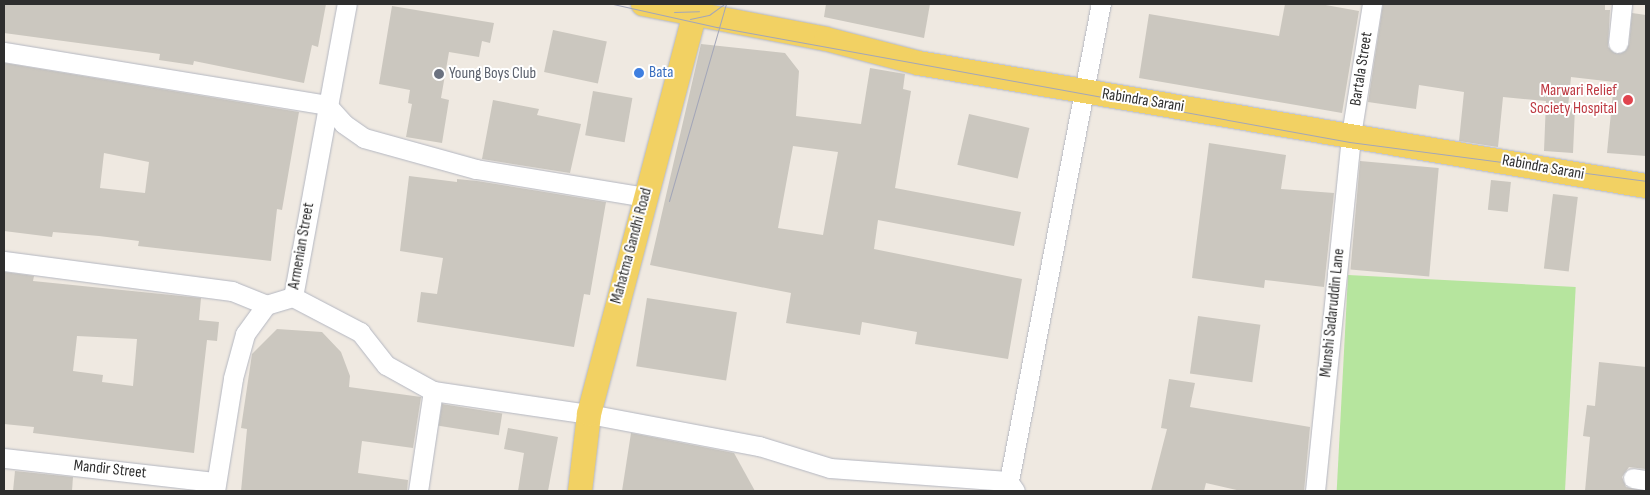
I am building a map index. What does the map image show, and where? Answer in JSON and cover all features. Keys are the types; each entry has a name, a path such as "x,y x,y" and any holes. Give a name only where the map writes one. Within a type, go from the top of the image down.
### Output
{"main road":[{"name":"Rabindra Sarani","path":"643,4 695,9 826,38 918,63 1646,186"},
{"name":"Mahatma Gandhi Road","path":"580,491 589,414 695,9"}],"street":[{"name":"Armenian Street","path":"266,305 294,297 327,105 347,4"},
{"path":"294,297 360,332 386,364 433,391 589,414 759,446 830,468 1010,488 1101,4"},
{"name":"Bartala Street","path":"1351,135 1372,4"},
{"path":"1618,42 1622,4"},
{"path":"4,52 327,105 356,133 476,170 645,197"},
{"name":"Munshi Sadaruddin Lane","path":"1314,491 1351,135"},
{"path":"4,261 232,291 266,305 245,334 215,487"},
{"path":"418,491 433,391"},
{"name":"Mandir Street","path":"4,458 215,487"}],"green space":[{"path":"1348,275 1576,287 1565,491 1337,491"}],"building":[{"path":"4,4 326,4 318,47 312,45 304,83 194,61 193,65 159,60 160,54 4,33"},
{"path":"826,4 930,4 924,38 824,17"},
{"path":"1285,4 1320,4 1359,11 1342,113 1139,78 1149,14 1279,36"},
{"path":"1383,4 1605,4 1605,10 1610,10 1608,47 1617,54 1629,45 1632,13 1646,15 1646,156 1607,153 1614,82 1571,77 1568,107 1575,108 1573,153 1544,151 1546,101 1503,97 1498,147 1459,141 1464,92 1419,85 1416,109 1368,102"},
{"path":"392,6 494,23 490,43 482,41 479,57 449,52 441,98 449,100 442,143 406,137 412,104 408,103 410,90 379,84"},
{"path":"553,30 607,41 598,83 544,72"},
{"path":"701,44 785,53 799,71 796,116 861,124 870,68 905,74 903,89 911,91 895,188 1021,212 1014,246 878,220 874,249 1022,279 1008,359 915,344 917,332 862,322 860,335 786,323 791,293 650,265","holes":["793,146 838,152 823,235 778,228"]},
{"path":"4,63 299,112 282,210 277,209 271,261 138,246 139,241 99,236 53,232 52,237 4,231","holes":["104,153 149,162 145,193 100,188"]},
{"path":"593,91 632,98 625,142 585,135"},
{"path":"493,100 539,109 537,115 581,124 570,173 482,159"},
{"path":"969,114 1029,128 1018,179 957,165"},
{"path":"1209,143 1286,155 1281,189 1334,193 1324,287 1265,280 1264,288 1192,278"},
{"path":"1360,161 1439,168 1429,276 1351,270"},
{"path":"409,176 457,182 457,179 477,181 606,202 590,295 584,294 574,347 417,322 421,292 437,294 443,258 400,251"},
{"path":"1491,180 1511,182 1508,212 1488,210"},
{"path":"1553,194 1578,197 1569,271 1544,268"},
{"path":"4,272 34,276 33,281 201,298 199,320 219,322 217,341 207,340 194,453 33,433 34,427 4,424","holes":["77,336 137,339 133,386 102,382 103,375 73,371"]},
{"path":"647,298 737,312 726,380 636,366"},
{"path":"1198,316 1260,325 1252,382 1190,373"},
{"path":"277,329 322,332 341,352 350,376 349,387 421,397 413,448 362,441 358,473 408,480 407,491 241,491 247,429 241,428 252,354"},
{"path":"1599,362 1646,367 1646,469 1629,467 1622,477 1626,487 1646,491 1585,491 1590,437 1583,436 1587,405 1595,406"},
{"path":"1169,379 1195,383 1190,407 1310,427 1304,491 1241,491 1206,483 1204,491 1151,491 1167,429 1161,428"},
{"path":"442,404 502,414 499,435 439,426"},
{"path":"508,428 558,437 548,491 518,491 524,453 504,449"},
{"path":"631,433 734,453 755,491 622,491"},
{"path":"15,471 73,477 72,491 13,491"}],"tram line":[{"path":"613,4 717,27 1350,142 1646,181"},
{"path":"690,19 709,15 724,4"},
{"path":"669,201 726,4"},
{"path":"674,12 699,11"}],"place":[{"name":"Bata","path":"639,73"},
{"name":"Young Boys Club","path":"439,74"},
{"name":"Marwari Relief Society Hospital","path":"1628,100"}]}
